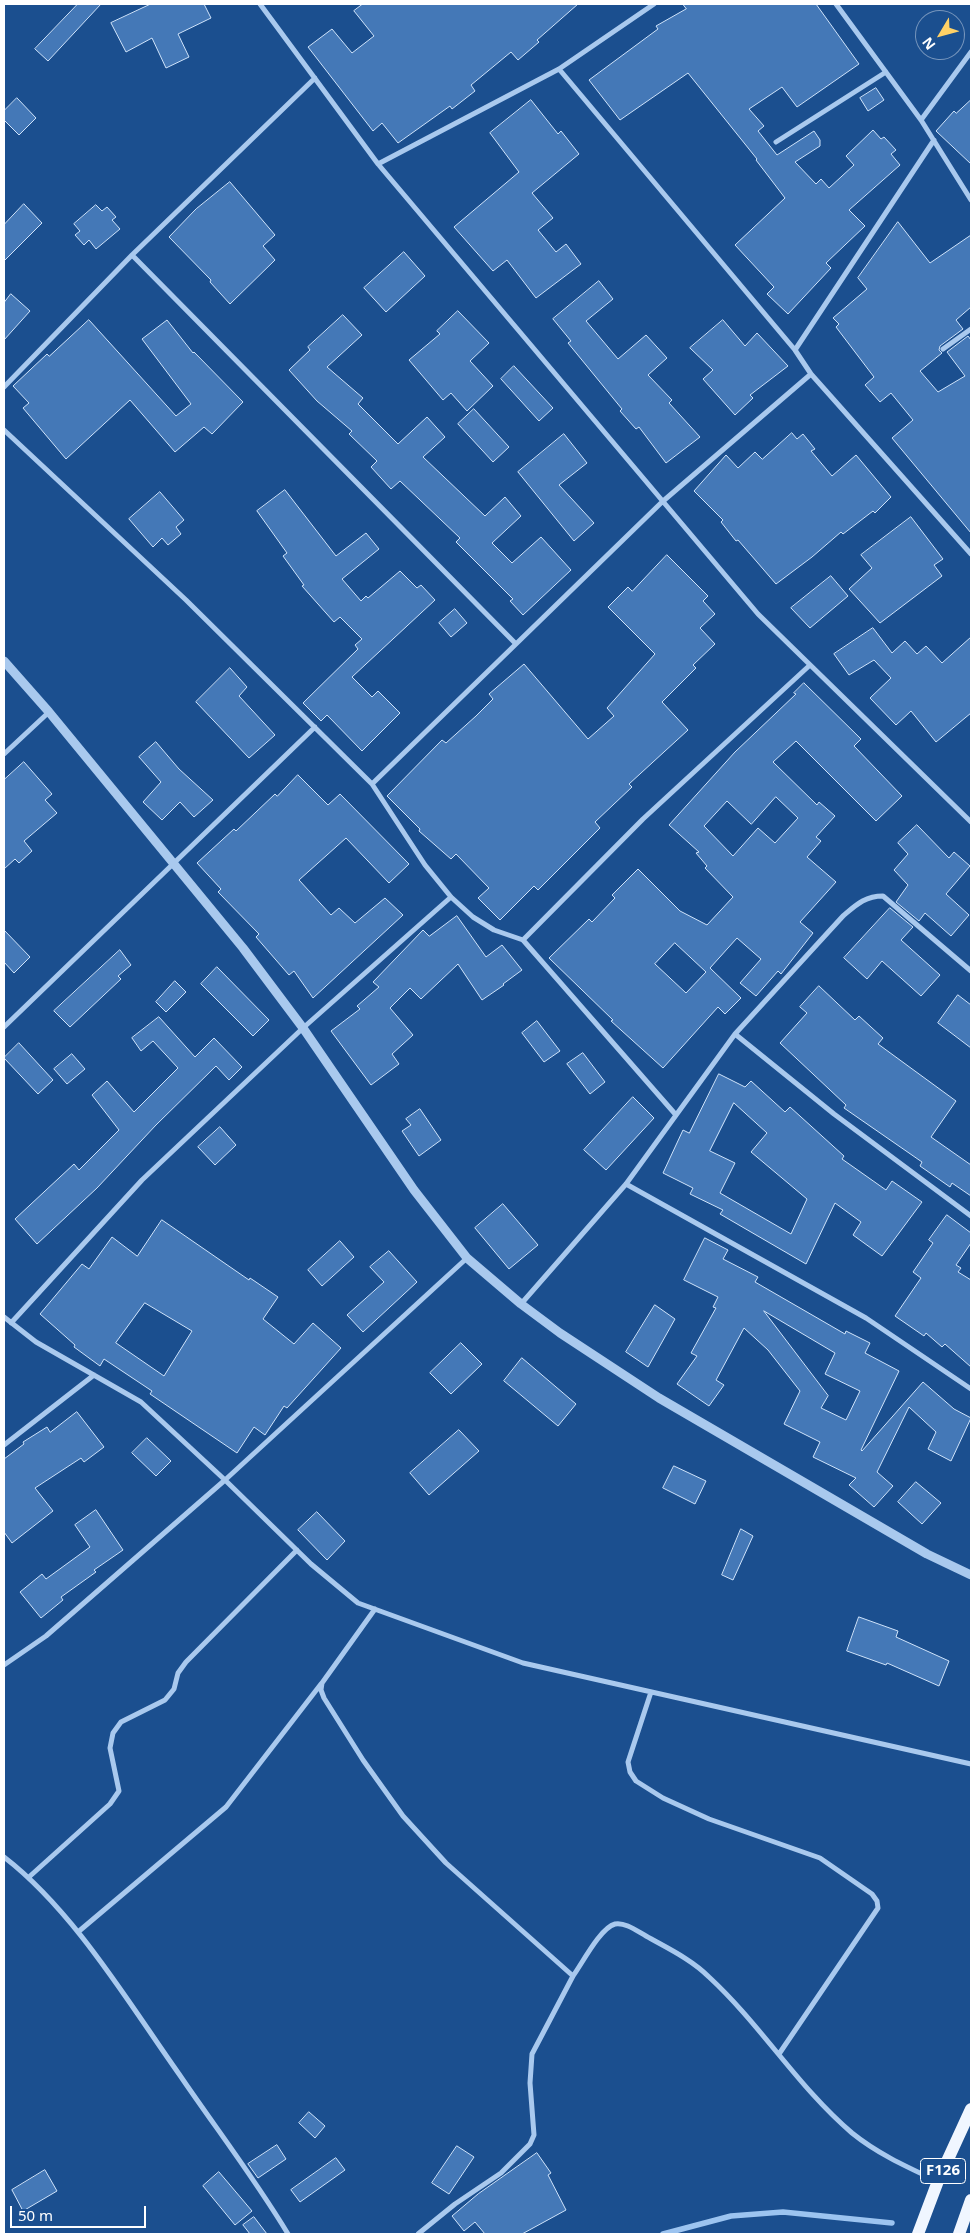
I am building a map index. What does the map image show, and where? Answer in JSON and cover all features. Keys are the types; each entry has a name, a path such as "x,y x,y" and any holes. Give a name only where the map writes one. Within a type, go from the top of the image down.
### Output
{"main road":[{"name":"F126","path":"918,2234 938,2182 971,2109"},
{"name":"F126","path":"959,2234 971,2200"}],"street":[{"path":"260,4 378,164 758,614 971,822"},
{"path":"378,164 559,69 654,4"},
{"path":"836,4 921,120 971,200"},
{"path":"921,120 971,52"},
{"path":"559,69 795,350 811,374 971,554"},
{"path":"776,142 886,72"},
{"path":"4,386 132,255 314,78"},
{"path":"795,350 934,140"},
{"path":"132,255 516,644"},
{"path":"943,349 971,329"},
{"path":"372,784 662,502 811,374"},
{"path":"4,430 186,600 372,784 425,865 451,897 473,917 494,930 523,940 676,1115"},
{"path":"4,661 174,861 243,948 303,1028 414,1190 467,1258 521,1304 560,1333 659,1398 927,1554 971,1576"},
{"path":"523,940 643,819 810,665"},
{"path":"4,754 49,712"},
{"path":"4,1027 314,727"},
{"path":"521,1304 626,1184 735,1034 843,916 859,902 872,896 883,896 971,972"},
{"path":"11,1323 142,1180 303,1028 451,897"},
{"path":"735,1034 834,1114 971,1216"},
{"path":"626,1184 866,1318 971,1389"},
{"path":"4,1665 46,1636 225,1480 467,1258"},
{"path":"4,1317 36,1342 141,1402 225,1480 296,1550 358,1603 523,1663 971,1764"},
{"path":"4,1445 94,1375"},
{"path":"29,1876 110,1804 119,1792 110,1748 114,1733 121,1722 165,1700 174,1689 178,1672 186,1662 296,1550"},
{"path":"78,1932 226,1807 322,1683 375,1609"},
{"path":"322,1683 321,1690 324,1698 363,1760 403,1816 446,1862 573,1976"},
{"path":"651,1692 628,1762 630,1772 636,1781 663,1798 696,1814 820,1858 863,1886 878,1901 878,1908 779,2054"},
{"path":"4,1857 29,1876 78,1932 127,1999 288,2234"},
{"path":"418,2234 454,2204 500,2174 530,2144 534,2135 530,2083 532,2054 573,1976 605,1929 616,1924 626,1925 677,1953 708,1975 752,2022 807,2089 852,2132 884,2156 938,2182"}],"building":[{"path":"78,4 101,4 48,61 35,49"},
{"path":"151,4 204,4 211,18 178,34 189,57 166,68 152,38 126,52 111,23"},
{"path":"363,4 578,4 537,40 539,42 518,60 511,52 471,85 475,91 452,109 450,106 398,143 382,123 373,131 308,47 332,29 352,53 374,36 354,11"},
{"path":"683,4 816,4 859,64 797,107 782,87 749,109 764,126 758,131 777,155 814,131 820,140 820,146 795,162 816,184 821,179 829,188 854,165 846,156 873,130 881,139 884,137 896,150 891,154 900,165 849,210 865,226 826,263 831,268 788,314 767,294 774,287 735,245 785,198 757,159 688,73 620,120 589,80 658,29 656,26 686,9"},
{"path":"876,88 884,100 868,111 860,98"},
{"path":"17,98 36,118 19,135 4,120 4,111"},
{"path":"531,100 558,134 561,131 579,154 532,193 553,218 538,230 556,252 566,244 581,264 536,298 507,260 493,271 454,227 519,172 490,133"},
{"path":"971,100 971,164 936,131 954,111 956,113"},
{"path":"230,182 275,235 263,246 275,260 230,304 210,282 211,280 169,237 196,209"},
{"path":"24,204 42,223 4,261 4,225"},
{"path":"96,205 102,211 107,207 116,217 112,220 120,229 96,249 89,240 84,245 75,235 80,231 74,224"},
{"path":"898,222 930,263 971,235 971,307 956,320 963,329 940,346 939,350 942,353 920,371 938,392 965,376 947,352 968,336 971,340 971,533 892,438 913,420 891,393 880,402 865,385 874,377 836,327 839,324 833,318 867,289 858,278"},
{"path":"404,252 425,276 386,312 364,288"},
{"path":"599,281 613,299 586,321 618,359 646,335 667,358 648,375 672,400 669,403 700,437 666,463 639,427 636,429 620,411 622,409 568,343 571,341 553,319"},
{"path":"11,294 30,311 4,340 4,303"},
{"path":"458,311 489,343 470,361 493,386 467,411 451,393 443,400 409,360 440,334 437,331"},
{"path":"343,315 362,335 327,367 363,398 358,404 398,444 427,417 445,437 423,457 485,516 505,497 521,516 492,543 512,563 541,537 571,570 523,615 510,601 513,599 456,542 460,538 400,481 391,489 371,467 377,461 349,434 352,431 317,401 289,370 310,350 308,347"},
{"path":"89,320 176,416 191,404 142,339 167,320 193,353 243,402 212,434 204,427 175,452 130,400 66,459 23,408 29,403 13,386 47,354 49,356"},
{"path":"723,320 745,346 757,333 788,366 750,395 753,398 735,415 703,379 713,370 690,348"},
{"path":"514,366 553,408 539,421 501,379"},
{"path":"474,409 509,447 493,462 458,424"},
{"path":"792,433 797,439 803,434 815,449 811,451 832,476 856,455 891,497 875,513 873,511 843,534 841,532 776,584 738,540 736,541 721,522 723,520 694,491 726,455 738,468 755,452 762,459"},
{"path":"564,434 587,463 559,485 594,523 574,541 518,472"},
{"path":"285,490 336,556 366,533 379,549 342,579 361,601 366,596 368,598 400,571 417,588 421,585 435,600 352,677 372,697 378,691 400,713 362,751 327,715 321,721 303,703 358,649 355,645 362,639 340,617 334,622 302,586 304,585 283,556 287,553 257,511"},
{"path":"160,492 184,520 176,527 181,534 168,545 162,538 153,547 129,519"},
{"path":"911,517 943,559 934,565 942,576 880,623 849,589 872,568 861,555"},
{"path":"667,555 708,596 703,601 715,614 700,628 715,644 693,665 696,668 662,702 688,730 629,784 632,787 595,822 600,828 538,890 534,886 500,920 478,898 489,888 456,854 451,859 419,831 420,829 387,796 442,740 446,743 476,716 493,699 489,694 524,664 588,739 614,716 607,708 655,654 608,607 628,587 632,591"},
{"path":"831,576 848,596 810,628 791,608"},
{"path":"455,609 467,623 451,637 439,623"},
{"path":"873,628 892,653 905,641 917,654 926,646 942,663 971,637 971,713 936,742 911,711 896,725 870,698 891,678 874,660 849,675 834,654"},
{"path":"230,668 247,687 239,696 275,735 249,758 196,702"},
{"path":"804,683 861,739 854,746 902,796 876,821 796,741 773,762 817,805 819,802 835,816 816,837 821,841 807,857 836,882 800,922 813,933 781,974 778,971 756,996 740,983 761,959 737,938 710,968 741,998 725,1014 718,1007 663,1068 611,1021 613,1020 549,958 589,919 592,922 615,898 612,895 638,869 680,911 707,925 733,897 705,868 707,866 696,853 699,852 669,825 735,752 796,694 794,693","holes":["776,797 798,818 775,843 758,828 733,856 704,826 727,801 751,824","675,943 706,972 686,993 655,964"]},
{"path":"156,742 179,769 213,800 194,817 180,802 162,820 143,802 161,782 139,757"},
{"path":"24,762 52,794 45,800 57,813 24,841 32,851 19,863 15,859 4,869 4,780"},
{"path":"298,775 328,805 340,794 409,864 389,883 346,838 299,880 331,915 339,908 355,923 385,898 403,915 313,998 294,971 289,975 256,937 259,934 218,892 221,889 197,863 234,829 236,831 275,794 277,796"},
{"path":"917,825 949,858 954,852 970,866 946,894 969,915 951,936 925,913 919,921 896,902 908,885 894,870 908,854 898,843"},
{"path":"890,908 913,927 901,940 940,975 921,996 882,961 867,979 844,958"},
{"path":"457,916 486,957 502,945 522,970 482,1000 458,964 421,999 410,988 390,1008 413,1035 392,1054 399,1064 371,1085 331,1031 360,1009 357,1006 379,987 373,982 423,930 429,936"},
{"path":"4,930 30,957 14,973 4,962"},
{"path":"120,950 131,965 118,976 121,979 70,1027 54,1011"},
{"path":"217,967 269,1020 253,1036 201,984"},
{"path":"175,981 186,992 166,1012 156,1002"},
{"path":"819,986 855,1020 859,1016 883,1038 878,1044 956,1101 931,1137 971,1165 971,1196 952,1183 950,1187 920,1166 922,1162 844,1108 846,1105 780,1043 807,1013 800,1007"},
{"path":"958,995 971,1005 971,1048 938,1023"},
{"path":"159,1017 195,1057 214,1038 242,1067 229,1080 216,1066 156,1125 97,1188 37,1244 15,1219 74,1164 79,1170 119,1130 92,1095 107,1081 134,1112 178,1068 153,1041 141,1051 132,1038"},
{"path":"537,1021 560,1051 544,1062 522,1033"},
{"path":"19,1043 53,1080 38,1094 4,1058"},
{"path":"583,1053 605,1082 590,1094 567,1064"},
{"path":"72,1054 85,1069 67,1084 54,1069"},
{"path":"719,1074 745,1087 751,1081 785,1112 790,1107 844,1156 842,1159 886,1190 892,1181 922,1202 882,1256 853,1235 861,1222 835,1203 806,1264 720,1214 723,1210 690,1194 693,1188 663,1173 683,1130 689,1133","holes":["734,1103 767,1133 751,1152 807,1199 791,1234 720,1193 735,1163 710,1151"]},
{"path":"633,1097 654,1118 606,1170 584,1150"},
{"path":"420,1109 441,1140 419,1156 402,1131 411,1125 406,1119"},
{"path":"220,1127 236,1145 215,1165 198,1147"},
{"path":"503,1204 538,1245 509,1269 475,1228"},
{"path":"947,1215 971,1233 971,1243 956,1265 961,1268 958,1272 971,1280 971,1367 945,1344 942,1347 926,1333 924,1336 895,1316 921,1278 913,1272 933,1243 929,1240"},
{"path":"162,1220 249,1280 250,1278 278,1297 263,1319 294,1344 313,1323 341,1348 287,1408 284,1406 265,1435 254,1427 237,1453 150,1394 152,1391 104,1359 100,1366 74,1347 75,1345 40,1314 82,1264 89,1269 112,1237 137,1256","holes":["145,1303 192,1331 164,1376 116,1343"]},
{"path":"705,1238 728,1250 723,1259 758,1277 755,1282 845,1334 846,1331 870,1343 865,1353 899,1371 861,1450 923,1382 954,1409 971,1418 951,1461 928,1449 936,1432 909,1407 877,1472 893,1486 874,1507 849,1485 856,1478 813,1457 820,1442 784,1424 800,1391 768,1350 744,1328 716,1380 724,1385 709,1406 677,1384 697,1356 691,1353 716,1308 713,1307 718,1297 684,1280","holes":["764,1311 835,1353 825,1374 860,1391 846,1420 821,1408 828,1396"]},
{"path":"340,1241 354,1257 322,1286 308,1270"},
{"path":"389,1251 417,1282 363,1332 347,1315 384,1282 370,1267"},
{"path":"655,1305 675,1319 648,1367 626,1352"},
{"path":"461,1343 482,1364 451,1394 430,1373"},
{"path":"522,1358 576,1404 558,1426 504,1381"},
{"path":"77,1412 104,1447 84,1462 81,1458 35,1488 53,1511 12,1543 4,1532 4,1459 24,1444 23,1442 47,1427 50,1432"},
{"path":"459,1430 479,1451 429,1495 410,1473"},
{"path":"147,1438 171,1461 156,1476 132,1453"},
{"path":"674,1466 706,1481 695,1504 663,1488"},
{"path":"916,1482 941,1503 922,1524 898,1502"},
{"path":"96,1510 123,1550 94,1570 96,1572 61,1597 63,1600 41,1618 20,1592 42,1574 46,1579 90,1547 75,1525"},
{"path":"317,1512 345,1541 327,1560 298,1530"},
{"path":"741,1529 753,1536 733,1580 722,1575"},
{"path":"859,1617 898,1631 896,1637 949,1661 939,1686 887,1663 886,1665 847,1651"},
{"path":"309,2112 325,2126 315,2138 299,2123"},
{"path":"277,2145 286,2159 258,2178 248,2164"},
{"path":"457,2146 474,2157 449,2194 432,2183"},
{"path":"537,2153 551,2173 548,2175 566,2210 522,2234 485,2234 475,2222 464,2231 452,2216 478,2194"},
{"path":"336,2158 345,2170 300,2202 291,2190"},
{"path":"45,2170 57,2191 23,2211 12,2190"},
{"path":"219,2172 252,2211 235,2225 203,2186"},
{"path":"254,2217 267,2234 250,2234 243,2225"}],"waterway":[{"path":"663,2234 731,2216 783,2212 892,2223"}]}
